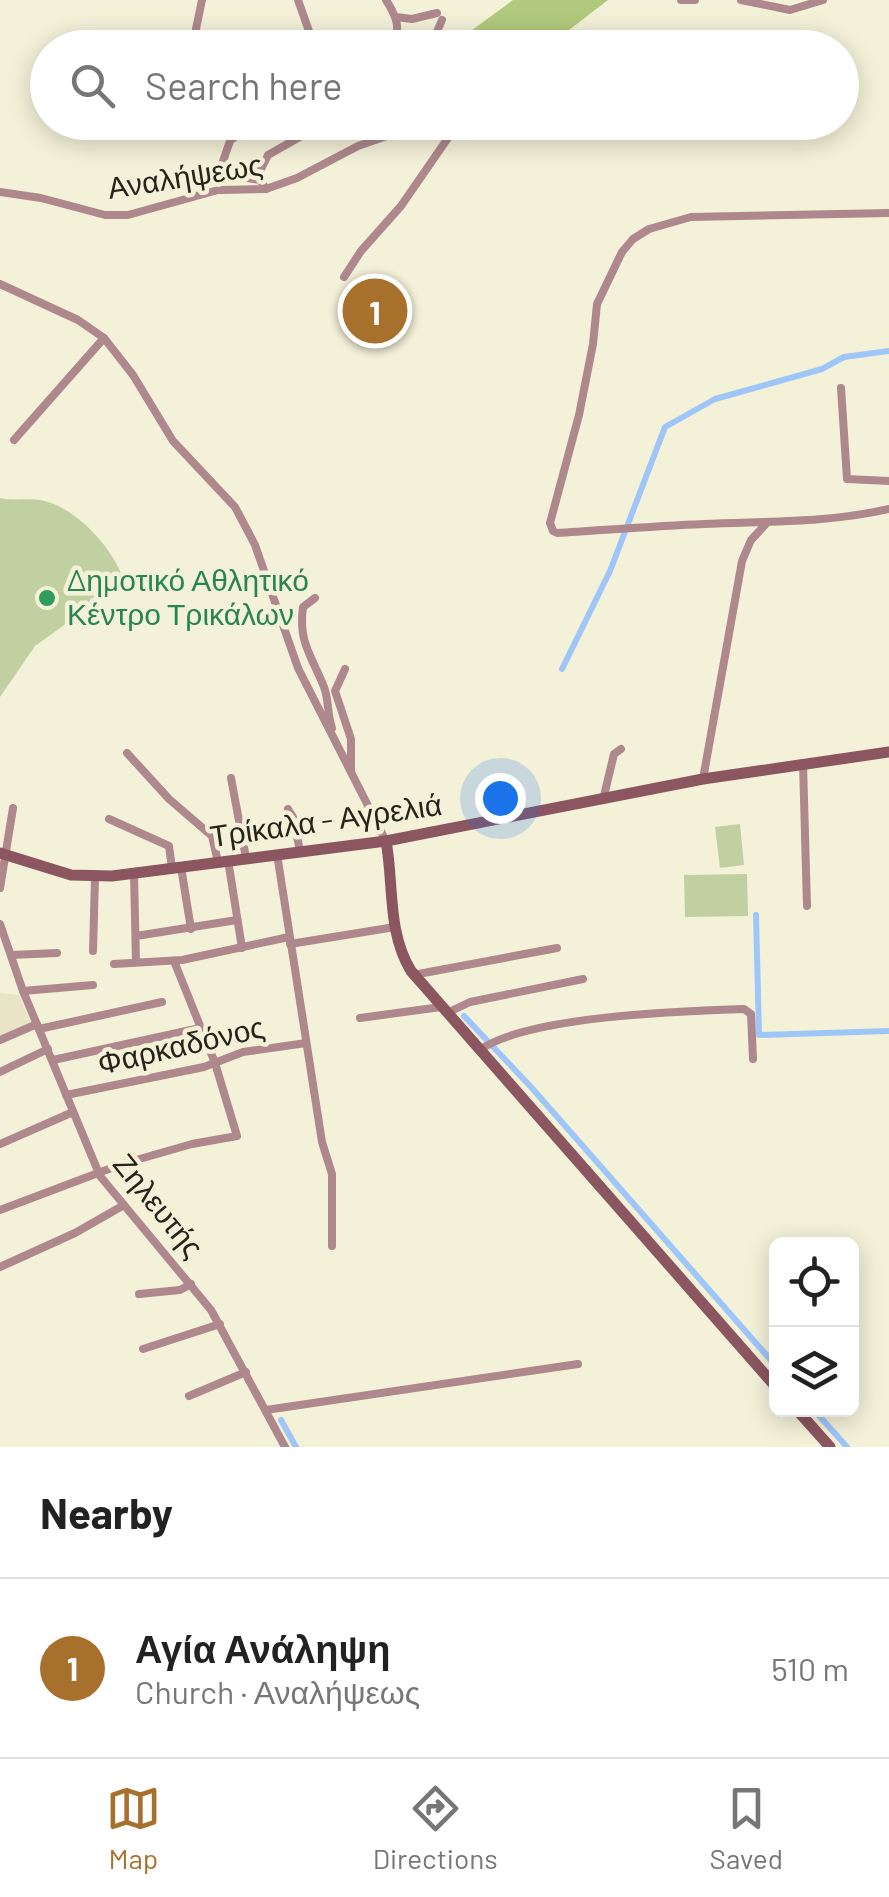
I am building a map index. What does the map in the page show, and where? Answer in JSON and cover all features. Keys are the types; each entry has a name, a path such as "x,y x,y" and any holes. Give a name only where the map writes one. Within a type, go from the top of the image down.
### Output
{"main road":[{"name":"Τρίκαλα - Αγρελιά","path":"2,854 66,874 95,878 134,874 386,840 703,779 889,752"},
{"path":"386,840 395,928 413,975 483,1047 769,1379"},
{"path":"803,1417 830,1447"}],"street":[{"path":"196,30 202,0"},
{"path":"298,0 309,30"},
{"path":"386,0 396,16 399,30"},
{"path":"682,0 696,0"},
{"path":"741,0 790,10 823,0"},
{"path":"396,16 439,16 435,30"},
{"path":"232,140 222,164 229,175 256,179 266,189"},
{"path":"256,179 268,155 294,140"},
{"name":"Αναλήψεως","path":"0,192 113,216 135,213 218,190 266,189 375,140"},
{"path":"344,277 446,140"},
{"path":"889,212 691,217 650,229 622,252 597,304 594,344 579,415 550,523 557,533 765,524 856,517 889,510"},
{"path":"0,284 78,320 104,338 173,441 207,474 242,519 257,551 292,655 386,840"},
{"path":"14,440 104,338"},
{"path":"842,388 847,480 889,481"},
{"path":"703,779 742,561 751,540 765,524"},
{"path":"315,598 303,607 303,640 325,690 335,742"},
{"path":"345,669 335,691 350,739 350,771"},
{"path":"603,800 614,754 620,749"},
{"path":"127,753 161,792 212,836 223,861 242,948"},
{"path":"803,764 808,906"},
{"path":"231,778 246,858"},
{"path":"0,888 2,854 14,808"},
{"path":"288,809 300,851"},
{"path":"110,819 169,846 191,929"},
{"path":"276,854 322,1142 332,1170 332,1246"},
{"path":"134,874 136,962"},
{"path":"93,952 95,878"},
{"path":"136,936 237,920"},
{"name":"Ζηλευτής","path":"0,924 23,992 98,1172 220,1324 285,1447"},
{"path":"114,964 174,961 290,940 395,928"},
{"path":"413,975 558,948"},
{"path":"11,955 57,953"},
{"path":"0,1210 98,1172 192,1144 238,1135 174,961"},
{"path":"360,1018 444,1010 583,979"},
{"path":"23,992 93,985"},
{"path":"0,1040 38,1026 162,1002"},
{"path":"483,1047 502,1038 618,1017 744,1009 751,1014 753,1059"},
{"path":"53,1060 200,1028"},
{"name":"Φαρκαδόνος","path":"66,1095 215,1064 246,1051 306,1043"},
{"path":"0,1072 48,1049"},
{"path":"0,1144 73,1112"},
{"path":"0,1268 124,1205"},
{"path":"139,1294 180,1290 191,1284"},
{"path":"144,1349 220,1324"},
{"path":"266,1410 578,1364"},
{"path":"189,1396 246,1372"}],"shaded area":[{"path":"0,993 19,995 31,1024 0,1038"}],"green space":[{"path":"513,0 608,0 569,30 472,30"},
{"name":"Δημοτικό Αθλητικό Κέντρο Τρικάλων","path":"0,498 40,500 65,510 99,538 121,573 67,623 35,646 0,697"},
{"path":"740,824 744,865 720,868 715,827"},
{"path":"747,874 748,916 685,917 684,875"}],"waterway":[{"path":"562,669 610,571 665,427 715,399 822,369 844,357 889,351"},
{"path":"756,915 759,1035 889,1031"},
{"path":"464,1016 769,1358"},
{"path":"820,1417 847,1447"},
{"path":"281,1420 296,1447"}],"place":[{"name":"Αγία Ανάληψη","path":"375,311"},
{"name":"Δημοτικό Αθλητικό Κέντρο Τρικάλων","path":"47,598"}]}
